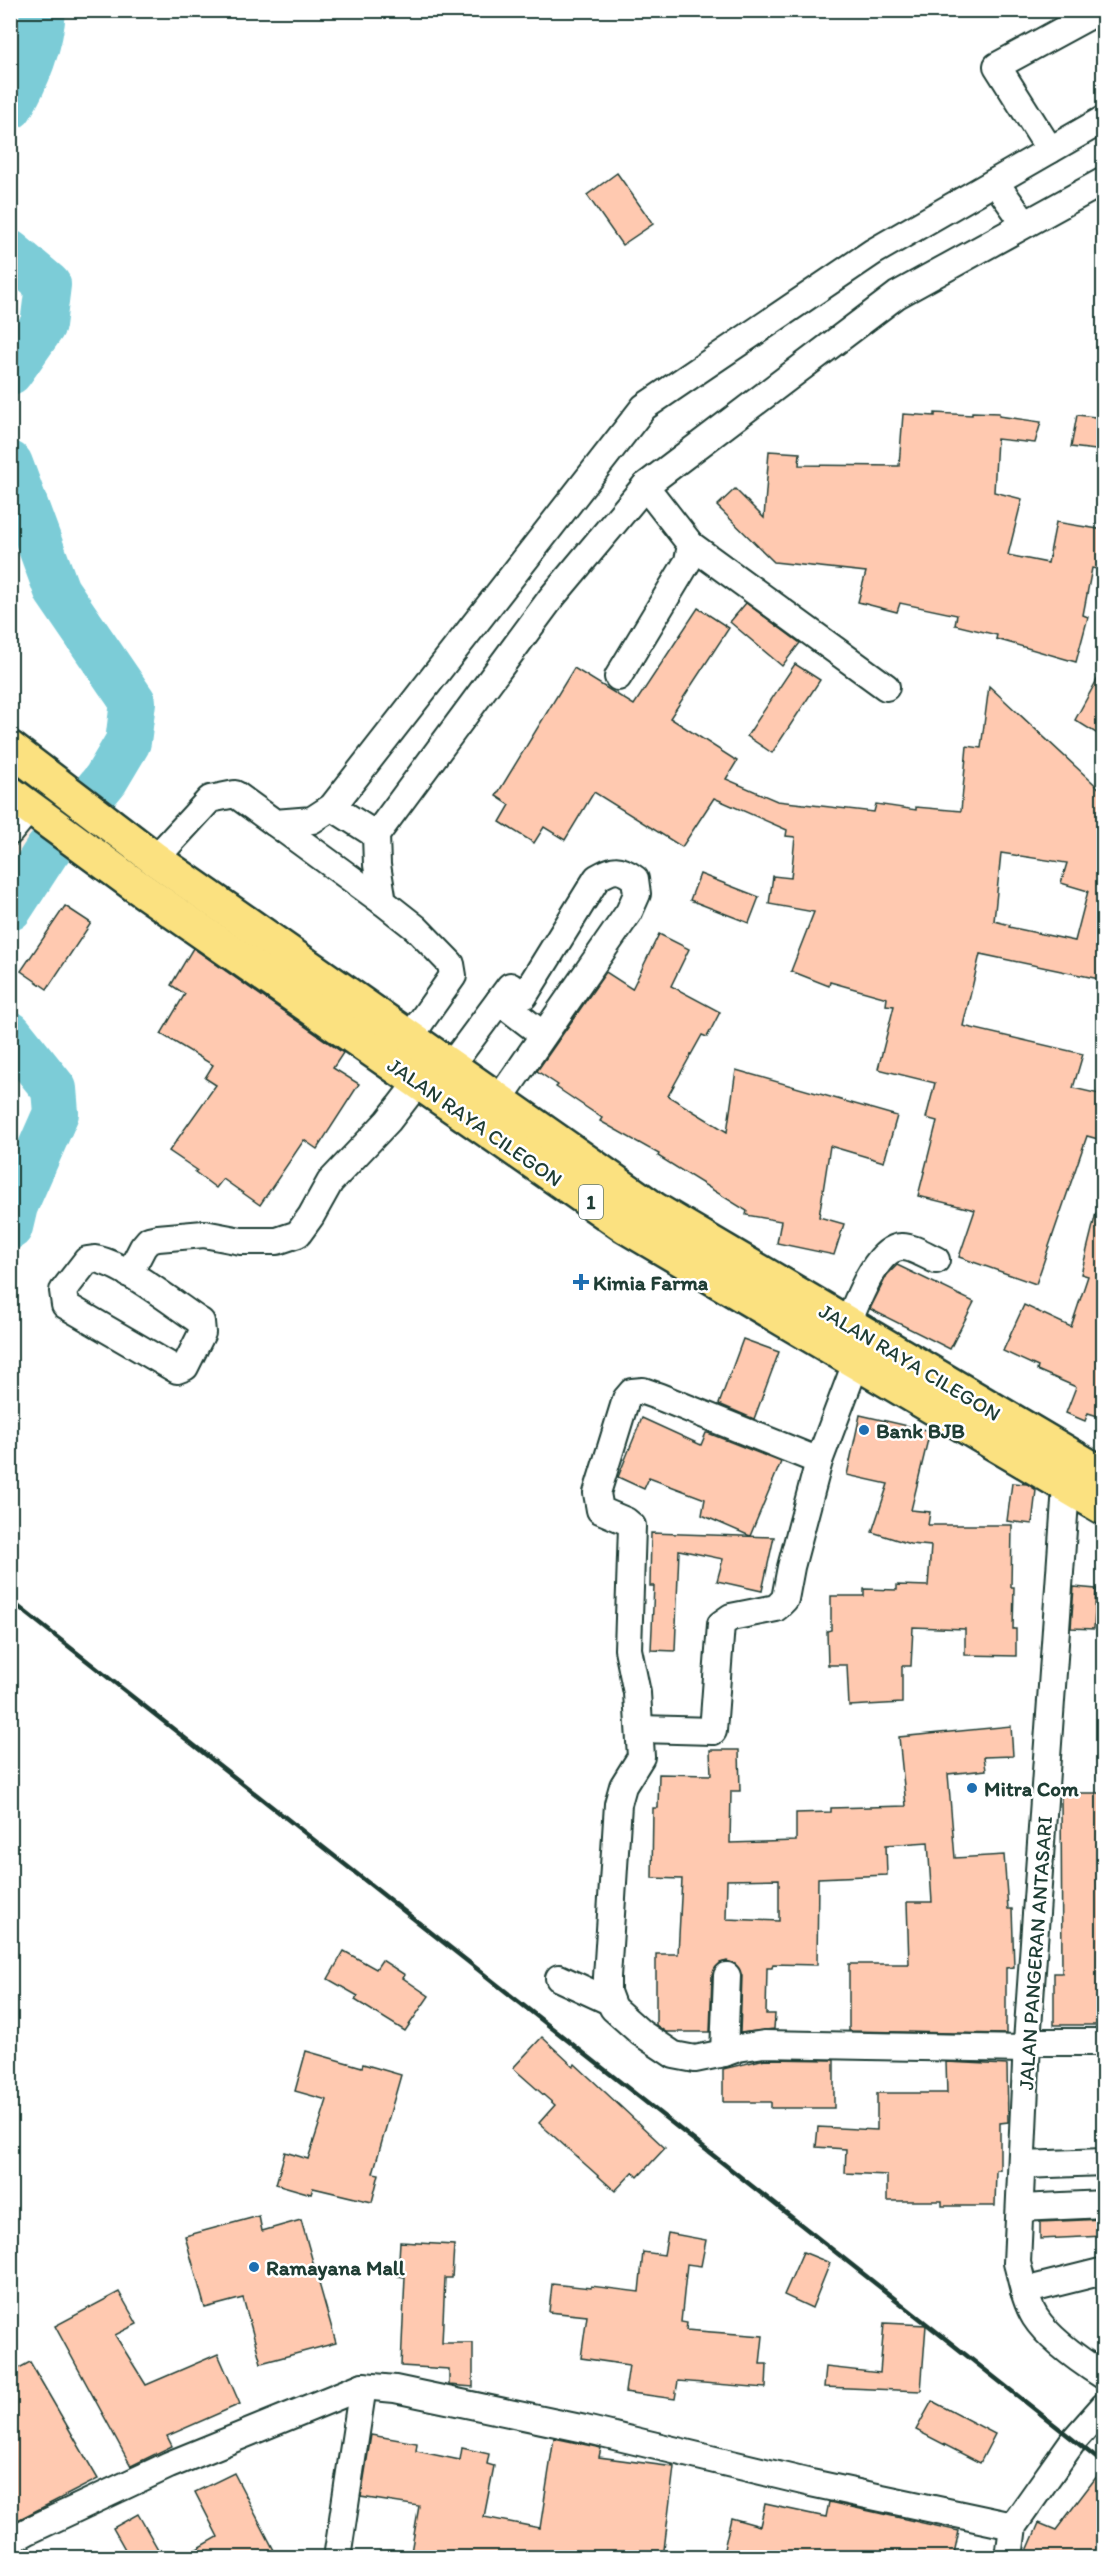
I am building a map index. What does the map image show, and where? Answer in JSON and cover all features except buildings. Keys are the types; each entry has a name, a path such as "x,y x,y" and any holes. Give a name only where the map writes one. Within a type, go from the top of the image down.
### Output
{"highway":[{"name":"1","path":"10,748 155,859"},
{"name":"JALAN RAYA CILEGON","path":"25,814 85,849 625,1226 856,1363 1082,1474"},
{"name":"JALAN RAYA CILEGON","path":"155,859 654,1209 847,1324 1082,1474 1104,1508"}],"street":[{"path":"1050,150 997,66 1100,10"},
{"path":"274,823 312,820 332,807 644,407 873,252 1104,118"},
{"path":"383,902 377,865 376,835 552,597 645,486 897,295 1104,181"},
{"path":"995,182 1025,224"},
{"path":"645,486 691,545 886,687"},
{"path":"618,677 688,561 691,545"},
{"path":"155,859 210,799 235,794 383,902 416,928 451,964 453,976 410,1037"},
{"path":"332,807 376,835"},
{"path":"450,1066 510,986 524,996 597,878 612,870 624,871 630,875 635,879 637,894 629,912 542,1034 498,1101"},
{"path":"500,1001 542,1034"},
{"path":"129,1274 149,1240 204,1234 241,1240 277,1241 297,1234 311,1216 330,1182 388,1121 418,1082"},
{"path":"847,1324 873,1270 886,1252 903,1247 936,1260"},
{"path":"87,1260 102,1260 129,1274 201,1322 202,1333 181,1370 177,1370 65,1305 63,1291 87,1260"},
{"path":"640,1729 713,1731 721,1624 731,1617 776,1608 785,1599 791,1566 819,1461 856,1363"},
{"path":"609,2001 607,1977 618,1804 623,1786 641,1757 633,1666 628,1649 632,1526 600,1510 597,1499 629,1394 636,1390 660,1397 819,1461"},
{"name":"JALAN PANGERAN ANTASARI","path":"1082,1474 1027,2045 1017,2263 1024,2291 1036,2318 1070,2353 1104,2376"},
{"path":"724,2053 727,1976"},
{"path":"559,1978 609,2001 625,2020 674,2055 695,2059 764,2044 1027,2045 1104,2042"},
{"path":"1023,2165 1104,2162"},
{"path":"1021,2208 1104,2204"},
{"path":"1024,2291 1104,2271"},
{"path":"337,2558 363,2386"},
{"path":"10,2541 28,2530 169,2465 363,2386 395,2389 585,2429 1013,2526"},
{"path":"1009,2558 1013,2526 1073,2441 1104,2406"}],"shaded area":[{"path":"11,815 65,855 11,903"}],"waterway":[{"path":"10,107 32,60 43,10"},
{"path":"10,253 48,285 43,325 10,372"},
{"path":"10,464 57,591 133,702 128,742 106,779 47,851 10,908"},
{"path":"10,1034 54,1089 56,1113 15,1206 10,1227"}],"railway":[{"path":"10,1600 1104,2464"}],"place":[{"name":"Kimia Farma","path":"581,1282"},
{"name":"Bank BJB","path":"864,1430"},
{"name":"Mitra Com","path":"972,1788"},
{"name":"Ramayana Mall","path":"254,2267"}]}
